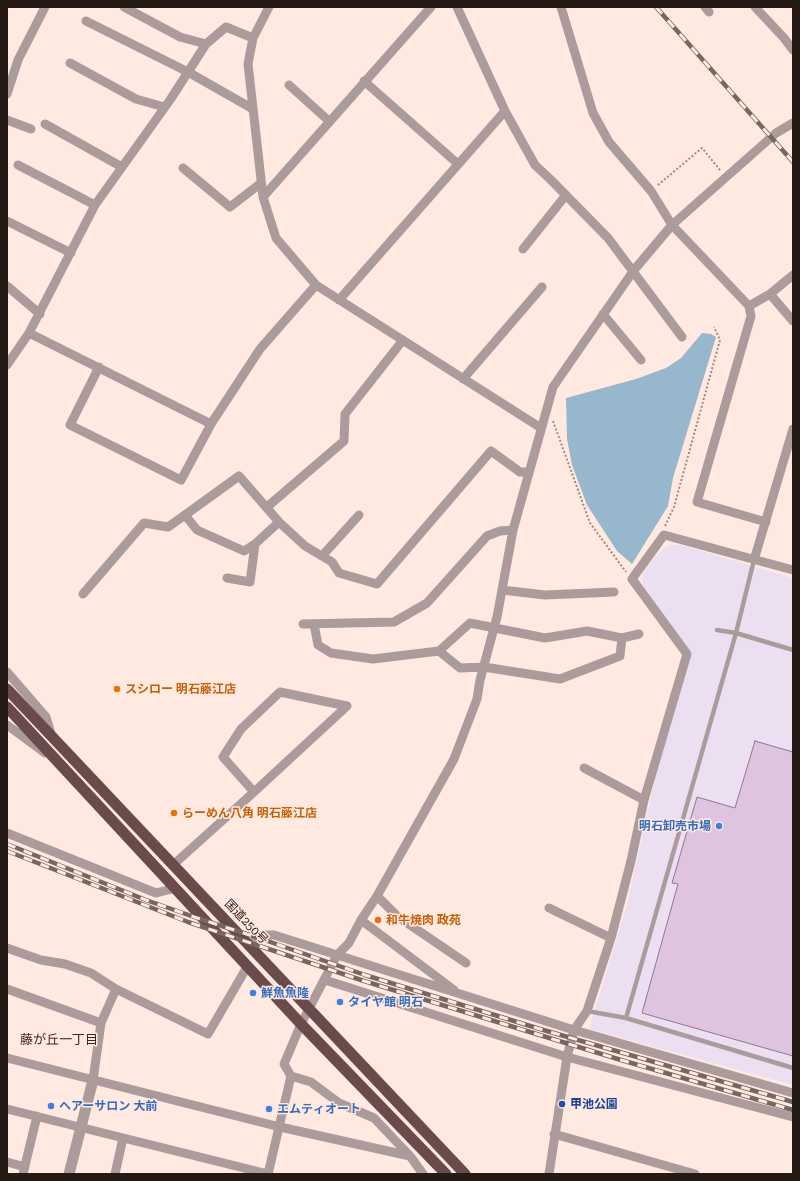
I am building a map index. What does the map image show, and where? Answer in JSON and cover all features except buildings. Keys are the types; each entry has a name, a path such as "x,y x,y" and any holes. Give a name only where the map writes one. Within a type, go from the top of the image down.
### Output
{"highway":[{"name":"国道250号","path":"7,689 465,1174"},
{"path":"7,707 176,888 247,967 446,1174"}],"street":[{"path":"7,94 18,60 45,7"},
{"path":"124,7 180,37 206,44"},
{"path":"269,7 253,38 248,64 263,197 276,238 316,285 541,428"},
{"path":"263,197 431,7"},
{"path":"457,7 505,110 535,165 608,238 634,270 682,337"},
{"path":"561,7 593,113 609,142 651,191 672,225 749,306 751,316 696,502 766,522"},
{"path":"759,8 793,50"},
{"path":"86,21 188,72 253,109"},
{"path":"7,365 29,334 40,314 95,205 206,44 226,27 253,38"},
{"path":"70,63 136,99 164,107"},
{"path":"364,81 458,164"},
{"path":"289,85 329,121"},
{"path":"339,300 505,110"},
{"path":"7,120 31,129"},
{"path":"7,1109 268,1174 291,1076 284,1064 301,1024 337,955 349,944 361,920 377,896 454,759 477,699 502,590 513,530 553,387 634,270 672,225 776,134 793,123"},
{"path":"45,124 122,167"},
{"path":"18,165 95,205"},
{"path":"183,168 230,206 261,183"},
{"path":"523,249 566,195"},
{"path":"7,221 71,253"},
{"path":"749,306 770,294 793,275"},
{"path":"99,367 70,425 181,480 211,424 260,350 316,285"},
{"path":"7,286 40,314"},
{"path":"463,379 542,287"},
{"path":"770,294 793,321"},
{"path":"603,314 641,360"},
{"path":"29,334 99,367 211,424"},
{"path":"267,507 344,441 345,414 403,340"},
{"path":"754,560 793,429"},
{"path":"83,594 144,523 168,527 239,476 279,522 305,546 332,562 339,572 377,584 491,451 520,472 528,472"},
{"path":"185,515 197,530 244,551 255,544 279,522"},
{"path":"322,556 359,515"},
{"path":"303,624 394,622 427,603 487,536 500,531 513,530"},
{"path":"549,1174 567,1057 574,1030 587,1011 611,938 631,861 644,800 687,654 632,580 664,535 793,570"},
{"path":"227,578 250,582 255,544"},
{"path":"502,590 545,595 614,592"},
{"path":"314,624 318,645 331,652 373,659 439,651 470,623 545,638 588,631 622,638 639,634"},
{"path":"439,651 460,668 484,667 560,679 620,656 622,638"},
{"path":"7,672 46,717 52,737"},
{"path":"173,866 254,792 341,711 347,706 280,692 241,729 224,757 254,792"},
{"path":"7,725 62,766"},
{"path":"584,768 644,800"},
{"path":"7,833 156,893 176,888"},
{"path":"377,896 397,916 466,963"},
{"path":"549,908 611,938"},
{"path":"361,920 460,994"},
{"path":"250,945 262,935 274,935 574,1030 793,1093"},
{"path":"7,948 41,960 65,964 91,973 116,989 208,1034 247,967"},
{"path":"325,980 567,1057 793,1117"},
{"path":"7,989 101,1023"},
{"path":"69,1174 93,1080 101,1023 116,989"},
{"path":"7,1058 280,1127 410,1156"},
{"path":"291,1076 311,1082 339,1103 374,1118 410,1156 423,1174"},
{"path":"7,1162 24,1170 37,1116"},
{"path":"554,1134 695,1174"},
{"path":"115,1174 123,1138"}],"lane":[{"path":"626,1018 736,633 754,560"},
{"path":"717,630 736,633 793,650"},
{"path":"587,1011 626,1018 793,1068"}],"path":[{"path":"651,191 702,148 726,177"},
{"path":"664,535 664,526 674,507 720,340 714,327"},
{"path":"546,412 555,423 590,523 632,580"}],"shaded area":[{"name":"明石卸売市場","path":"669,545 681,545 793,578 793,1085 589,1029 627,905 662,748 691,652 643,586 642,575 651,562"}],"water":[{"path":"702,333 711,334 716,337 673,478 668,506 632,564 617,551 587,505 572,465 567,439 566,398 636,379 666,368 681,358"}],"railway":[{"path":"656,7 793,162"},
{"path":"7,844 146,900 365,975 540,1029 793,1102"},
{"path":"7,851 188,922 364,981 621,1060 793,1110"}],"place":[{"name":"スシロー 明石藤江店","path":"117,689"},
{"name":"らーめん八角 明石藤江店","path":"174,813"},
{"name":"明石卸売市場","path":"719,826"},
{"name":"和牛焼肉 政苑","path":"378,920"},
{"name":"鮮魚魚隆","path":"253,993"},
{"name":"タイヤ館 明石","path":"340,1002"},
{"name":"甲池公園","path":"562,1104"},
{"name":"ヘアーサロン 大前","path":"51,1106"},
{"name":"エムティオート","path":"269,1109"}],"district":[{"name":"藤が丘一丁目","path":"59,1040"}]}
